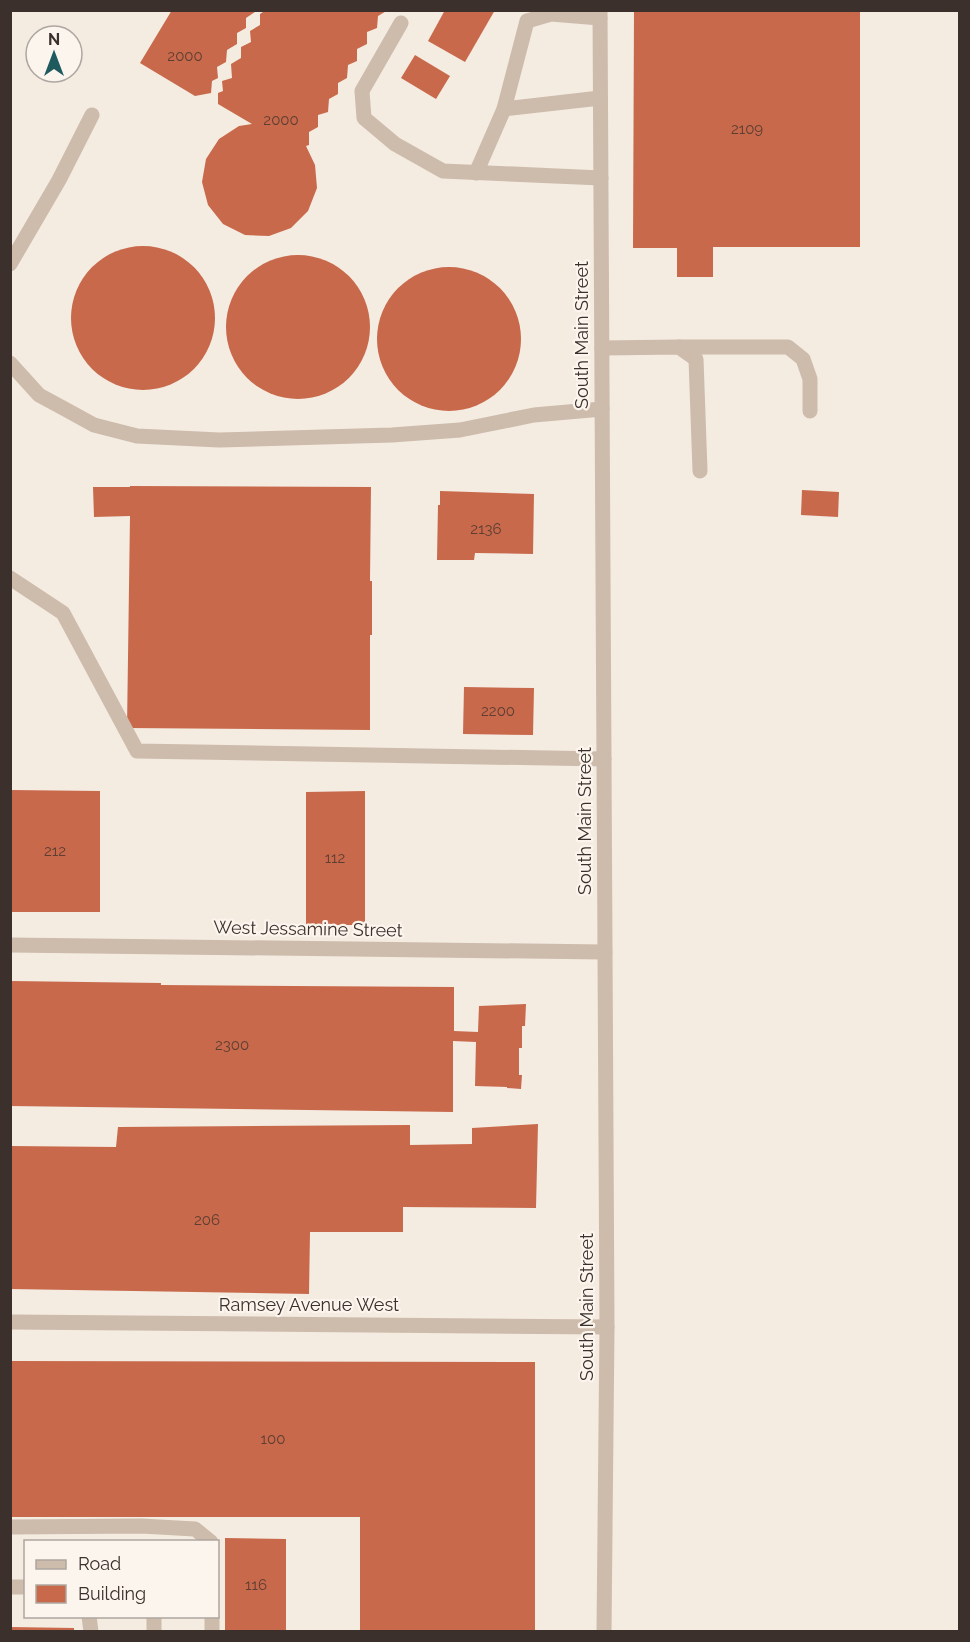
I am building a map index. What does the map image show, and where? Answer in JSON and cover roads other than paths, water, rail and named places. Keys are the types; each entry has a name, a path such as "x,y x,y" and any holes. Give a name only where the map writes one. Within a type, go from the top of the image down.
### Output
{"street":[{"path":"476,173 504,109 527,21 550,14 600,14"},
{"name":"South Main Street","path":"600,14 607,1327 604,1632"},
{"path":"401,23 362,91 364,118 395,144 443,171 601,178"},
{"path":"504,109 600,98"},
{"path":"10,264 59,180 92,115"},
{"path":"679,347 696,359 700,471"},
{"path":"602,348 788,347 803,359 810,379 810,411"},
{"path":"10,363 39,395 94,425 137,436 219,440 393,435 460,430 534,415 602,409"},
{"path":"10,578 63,613 137,751 604,759"},
{"name":"West Jessamine Street","path":"10,945 606,952"},
{"name":"Ramsey Avenue West","path":"10,1322 607,1327"},
{"path":"10,1527 154,1534 195,1529 209,1540"}]}
